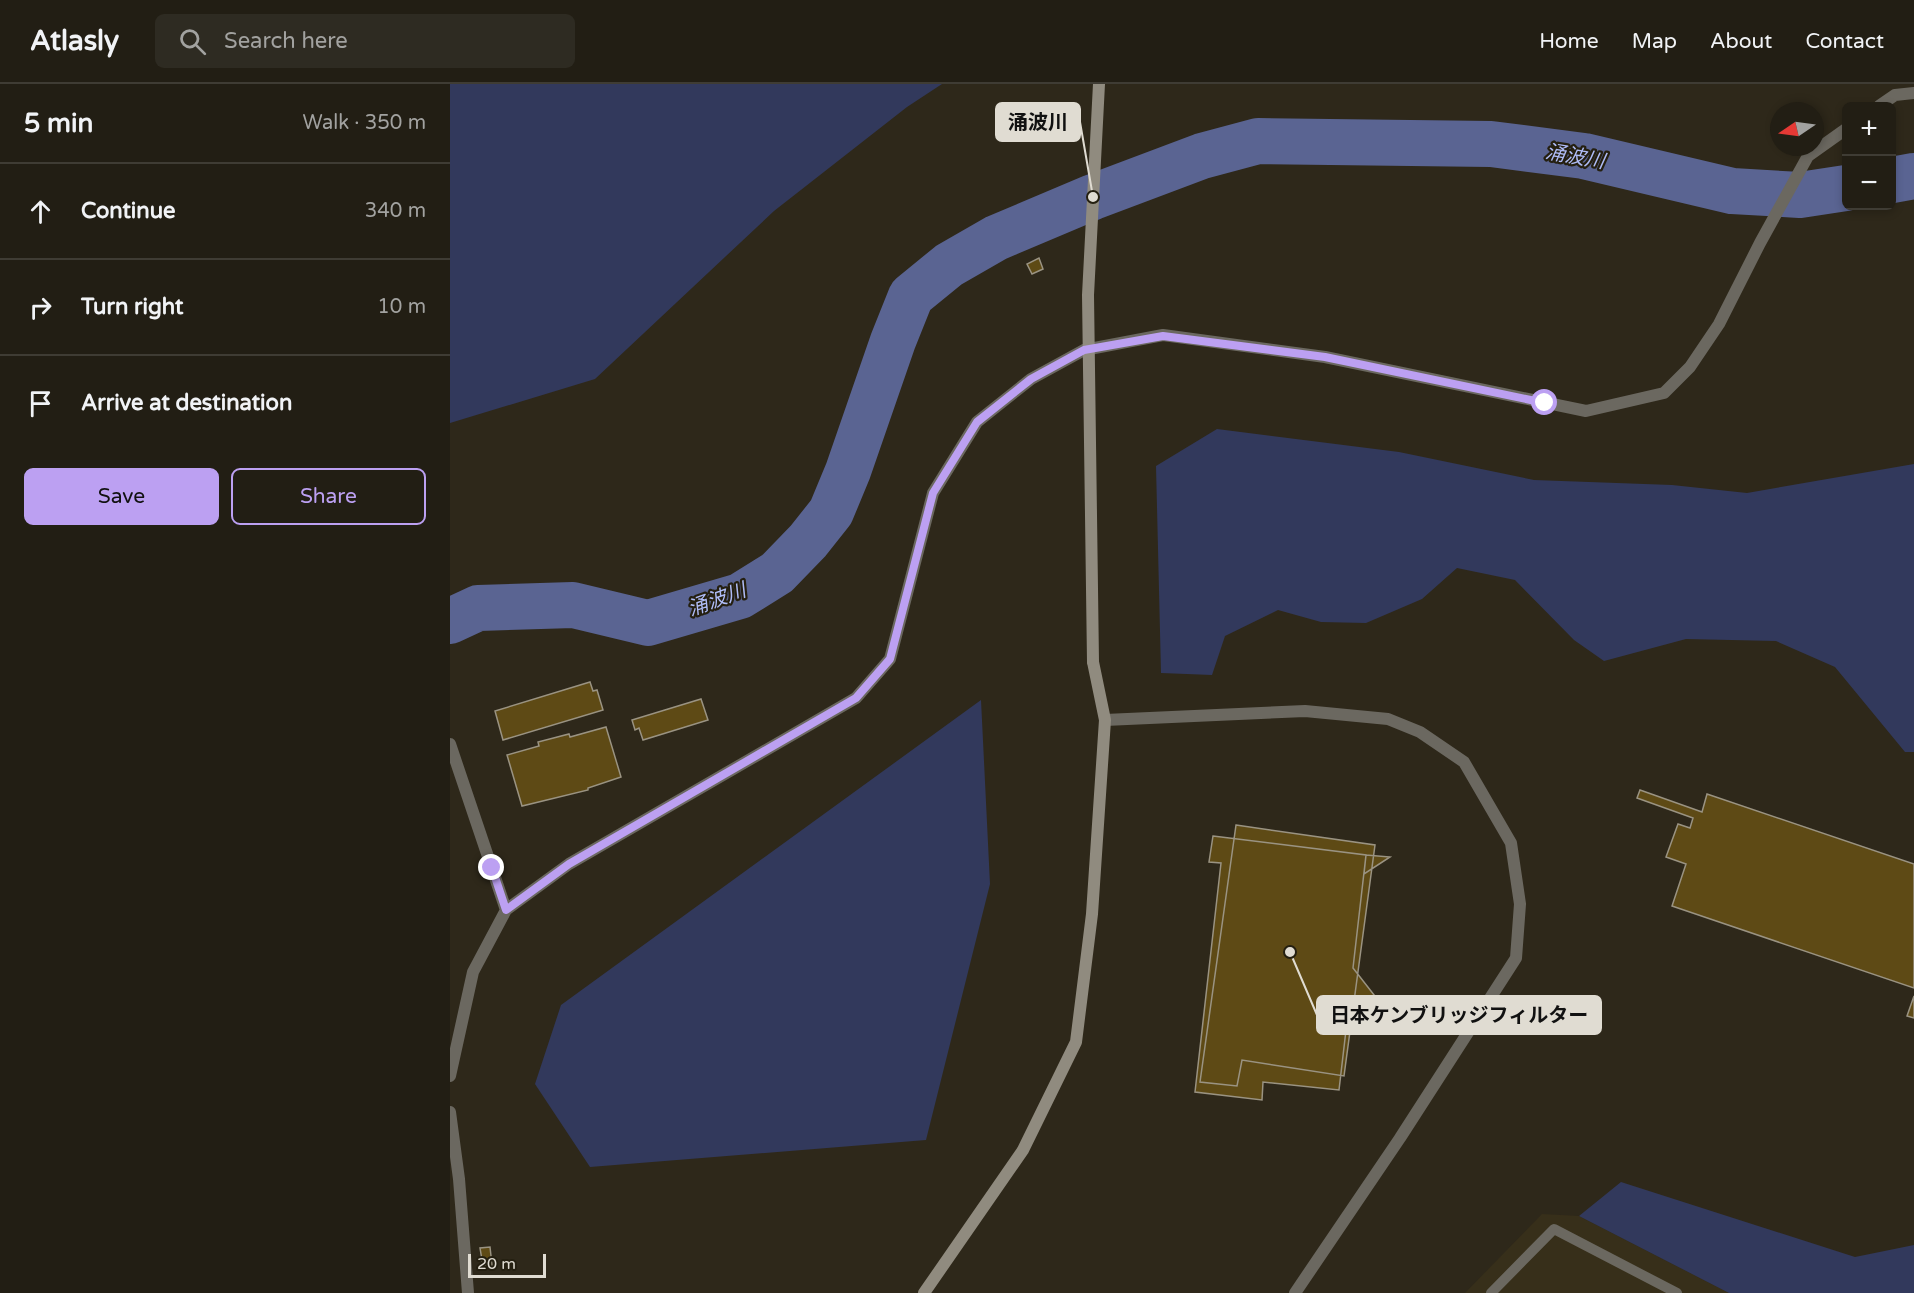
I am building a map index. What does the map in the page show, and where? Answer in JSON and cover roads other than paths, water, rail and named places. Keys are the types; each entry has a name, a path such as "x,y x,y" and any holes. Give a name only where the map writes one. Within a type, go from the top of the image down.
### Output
{"street":[{"path":"924,1293 1023,1150 1076,1042 1092,914 1105,720 1093,662 1088,295 1099,84"},
{"path":"1884,102 1897,90 1914,93"},
{"path":"450,1076 473,972 506,910 569,864 856,698 890,659 933,493 977,422 1031,379 1084,350 1163,336 1325,357 1586,411 1665,393 1690,367 1719,324 1808,156 1842,132"},
{"path":"1105,720 1305,711 1388,719 1420,732 1464,762 1511,843 1520,904 1516,957 1400,1138 1295,1293"},
{"path":"450,744 506,910"},
{"path":"450,1112 459,1179 468,1293"}],"lane":[{"path":"1491,1293 1554,1229 1677,1293"}],"waterway":[{"name":"涌波川","path":"450,621 478,608 573,605 648,623 740,596 777,573 808,541 831,512 911,296 949,265 996,238 1093,197 1202,156 1258,141 1491,144 1584,156 1732,191 1800,195 1842,189"},
{"name":"涌波川","path":"1896,179 1914,176"}],"place":[{"name":"涌波川","path":"1093,197"},
{"name":"日本ケンブリッジフィルター","path":"1290,952"}]}
